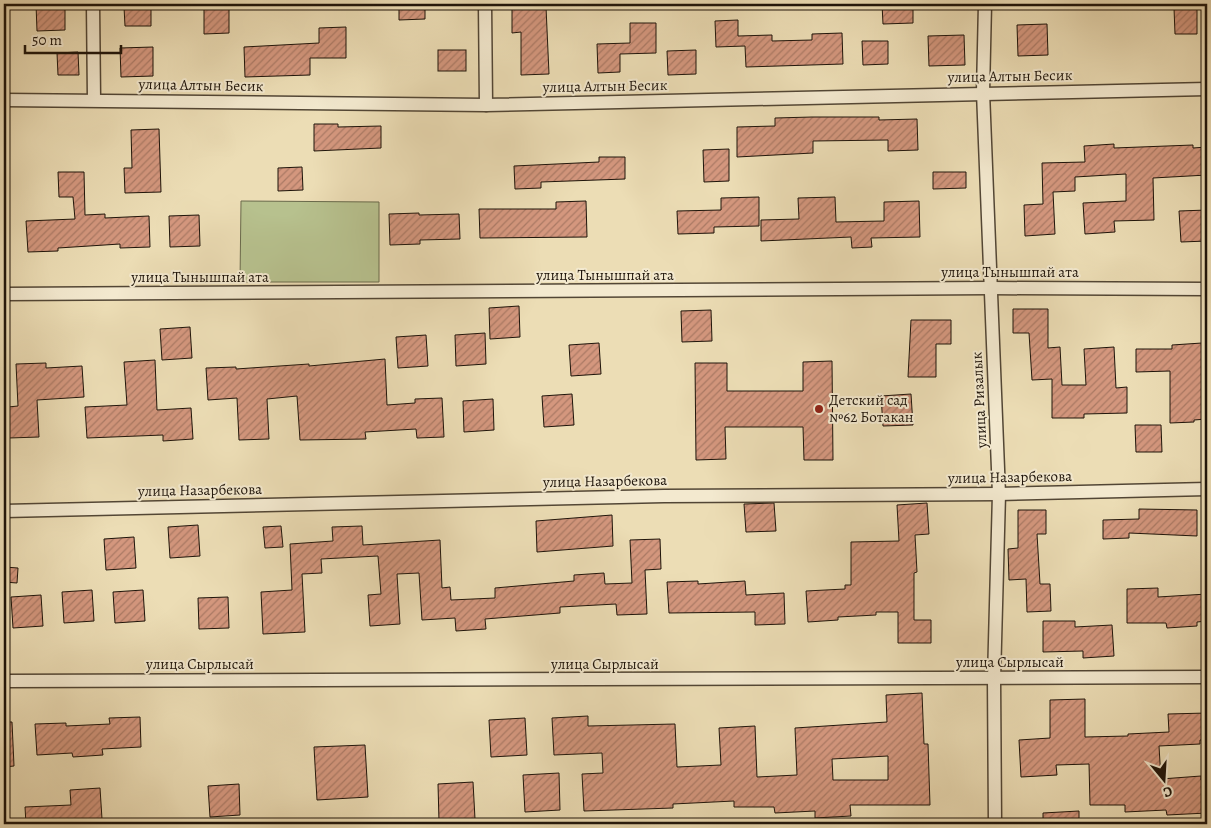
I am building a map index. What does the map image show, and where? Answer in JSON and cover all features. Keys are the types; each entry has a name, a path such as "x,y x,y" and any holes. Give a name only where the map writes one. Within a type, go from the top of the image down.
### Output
{"street":[{"path":"93,4 94,100"},
{"path":"485,4 486,105"},
{"name":"улица Ризалык","path":"985,4 983,92 1000,494 994,679 995,824"},
{"name":"улица Алтын Бесик","path":"4,100 486,105 983,92 1207,89"},
{"name":"улица Тынышпай ата","path":"4,294 990,288 1207,289"},
{"name":"улица Назарбекова","path":"4,510 664,496 1000,494 1207,489"},
{"name":"улица Сырлысай","path":"4,681 1207,677"}],"green space":[{"path":"241,201 379,202 379,282 240,282"}],"building":[{"path":"36,4 65,4 65,30 37,31"},
{"path":"399,4 425,4 425,19 399,20"},
{"path":"882,4 913,4 913,23 883,24"},
{"path":"151,6 151,26 125,26 124,7"},
{"path":"229,6 229,33 204,34 204,7"},
{"path":"546,7 549,74 521,75 521,32 512,33 512,8"},
{"path":"1197,7 1197,34 1175,34 1174,8"},
{"path":"738,20 738,36 772,35 772,41 812,40 812,34 842,33 843,64 746,67 745,46 716,47 715,21"},
{"path":"630,23 656,23 656,53 620,54 620,72 598,73 597,44 630,43"},
{"path":"1047,24 1048,55 1018,56 1017,25"},
{"path":"346,27 346,58 310,58 310,75 245,77 244,47 319,43 319,28"},
{"path":"964,35 965,65 929,66 928,36"},
{"path":"862,41 888,41 888,64 863,65"},
{"path":"153,47 153,76 121,77 120,48"},
{"path":"438,50 466,50 466,71 438,71"},
{"path":"696,50 696,74 668,75 667,51"},
{"path":"78,52 79,75 58,75 57,53"},
{"path":"879,117 879,120 917,119 918,150 888,151 888,140 813,141 813,153 737,157 737,127 775,126 775,118"},
{"path":"314,124 338,124 338,127 381,126 381,148 314,151"},
{"path":"159,129 161,192 125,193 124,168 132,168 131,130"},
{"path":"1114,144 1114,148 1193,145 1193,148 1207,147 1207,175 1153,178 1154,220 1114,221 1115,232 1085,234 1083,203 1126,201 1126,174 1075,177 1075,191 1053,192 1055,234 1025,236 1024,205 1043,204 1042,163 1085,162 1084,146"},
{"path":"729,149 729,181 704,182 703,150"},
{"path":"599,157 625,157 625,179 541,182 541,188 515,189 514,166 599,162"},
{"path":"302,167 303,190 278,191 278,168"},
{"path":"58,172 84,172 85,215 105,214 105,218 149,216 150,247 120,248 120,244 58,248 58,251 28,252 26,221 75,219 73,197 59,197"},
{"path":"933,172 966,172 966,188 933,189"},
{"path":"759,197 759,226 714,227 714,233 678,234 677,211 721,210 721,198"},
{"path":"835,197 836,222 884,221 884,202 919,201 920,237 871,238 872,247 852,248 851,237 761,241 761,220 799,219 798,198"},
{"path":"586,201 587,237 480,238 479,209 556,209 556,202"},
{"path":"1207,210 1207,241 1181,242 1179,211"},
{"path":"419,213 419,215 459,214 460,239 420,240 420,244 390,245 389,214"},
{"path":"199,215 200,246 170,247 169,216"},
{"path":"519,306 520,337 490,339 489,308"},
{"path":"1013,309 1048,309 1048,348 1060,347 1062,385 1086,385 1084,349 1114,347 1116,388 1127,387 1127,413 1084,414 1084,418 1052,418 1052,379 1032,380 1029,333 1013,333"},
{"path":"711,310 712,341 682,342 681,311"},
{"path":"911,320 951,320 951,344 936,344 936,377 908,377"},
{"path":"190,327 192,358 162,360 160,329"},
{"path":"485,333 486,364 456,366 455,335"},
{"path":"426,335 428,366 398,368 396,337"},
{"path":"599,343 601,374 571,376 569,345"},
{"path":"1202,343 1204,388 1207,388 1207,419 1194,420 1194,422 1170,423 1170,371 1136,372 1136,349 1172,349 1172,345"},
{"path":"385,359 387,405 415,403 415,399 442,398 444,437 417,438 416,429 365,432 366,439 300,440 297,396 267,399 269,439 239,440 237,398 208,400 206,368 236,367 236,369 309,364 309,366"},
{"path":"155,360 157,410 191,408 193,439 163,441 163,435 87,438 85,407 127,405 124,362"},
{"path":"832,361 833,460 804,460 803,427 725,427 726,459 696,460 695,363 727,363 727,391 803,391 803,362"},
{"path":"46,363 46,368 82,366 84,397 37,400 39,437 9,438 8,407 18,406 16,364"},
{"path":"572,394 574,425 544,427 542,396"},
{"path":"911,394 913,425 883,426 881,396"},
{"path":"493,399 494,430 464,432 463,401"},
{"path":"1135,425 1161,425 1162,452 1136,452"},
{"path":"774,503 776,531 746,532 744,504"},
{"path":"927,503 929,534 915,535 917,572 914,573 914,620 931,620 931,643 898,643 898,612 876,612 876,615 838,617 838,620 808,622 806,591 845,589 845,585 851,585 851,542 899,541 897,505"},
{"path":"1139,509 1197,510 1197,536 1129,533 1129,538 1103,539 1103,520 1139,519"},
{"path":"1018,510 1046,510 1046,534 1037,534 1040,584 1050,584 1051,611 1027,612 1026,579 1009,580 1008,549 1018,548"},
{"path":"612,515 613,546 537,552 536,521"},
{"path":"198,525 200,556 170,558 168,527"},
{"path":"281,526 283,547 265,548 263,527"},
{"path":"362,526 363,545 440,540 442,588 450,587 451,600 495,598 495,588 574,581 574,575 604,573 605,584 632,583 630,540 660,539 661,569 645,570 647,614 617,615 616,604 560,607 560,613 485,619 486,629 456,631 455,618 422,620 419,573 397,574 400,624 370,626 368,595 381,594 378,556 321,559 322,573 302,574 305,632 263,634 261,592 292,590 290,544 333,541 332,527"},
{"path":"134,537 136,568 106,570 104,539"},
{"path":"4,567 18,568 17,583 4,582"},
{"path":"698,581 698,584 745,581 746,595 784,593 785,624 755,625 755,612 669,613 667,582"},
{"path":"1158,588 1158,597 1207,594 1207,621 1197,622 1197,626 1167,628 1166,623 1127,623 1127,589"},
{"path":"92,590 94,621 64,623 62,592"},
{"path":"143,590 145,621 115,623 113,592"},
{"path":"41,595 43,626 13,628 11,597"},
{"path":"228,597 229,628 199,629 198,598"},
{"path":"1043,621 1075,621 1075,627 1112,625 1114,656 1083,658 1083,651 1043,652"},
{"path":"922,693 924,744 928,744 930,805 850,805 851,816 815,818 815,811 775,813 774,807 734,807 734,801 673,804 673,808 584,811 582,774 603,773 602,753 554,755 552,718 588,716 588,726 675,724 677,767 721,765 719,728 755,726 757,777 797,775 795,728 887,722 886,695","holes":["888,756 888,780 833,780 832,759"]},
{"path":"1085,699 1085,737 1128,736 1128,734 1169,732 1168,714 1207,713 1207,740 1200,740 1200,744 1159,746 1161,779 1201,776 1201,780 1207,780 1207,813 1167,815 1166,810 1125,812 1125,805 1090,805 1089,764 1056,765 1057,775 1021,777 1019,740 1050,738 1050,700"},
{"path":"140,717 141,747 102,749 103,755 73,757 72,753 37,755 35,724 66,723 66,726 110,724 109,718"},
{"path":"525,718 527,755 491,757 489,720"},
{"path":"4,722 12,722 14,766 4,767"},
{"path":"365,745 368,797 317,800 314,747"},
{"path":"559,773 560,810 525,812 523,775"},
{"path":"473,782 475,819 439,821 438,784"},
{"path":"239,784 240,815 210,817 208,786"},
{"path":"100,788 102,819 56,822 56,824 26,824 25,807 71,805 70,790"},
{"path":"1079,811 1079,824 1043,824 1043,813"}],"place":[{"name":"Детский сад №62 Ботакан","path":"819,409"}]}
